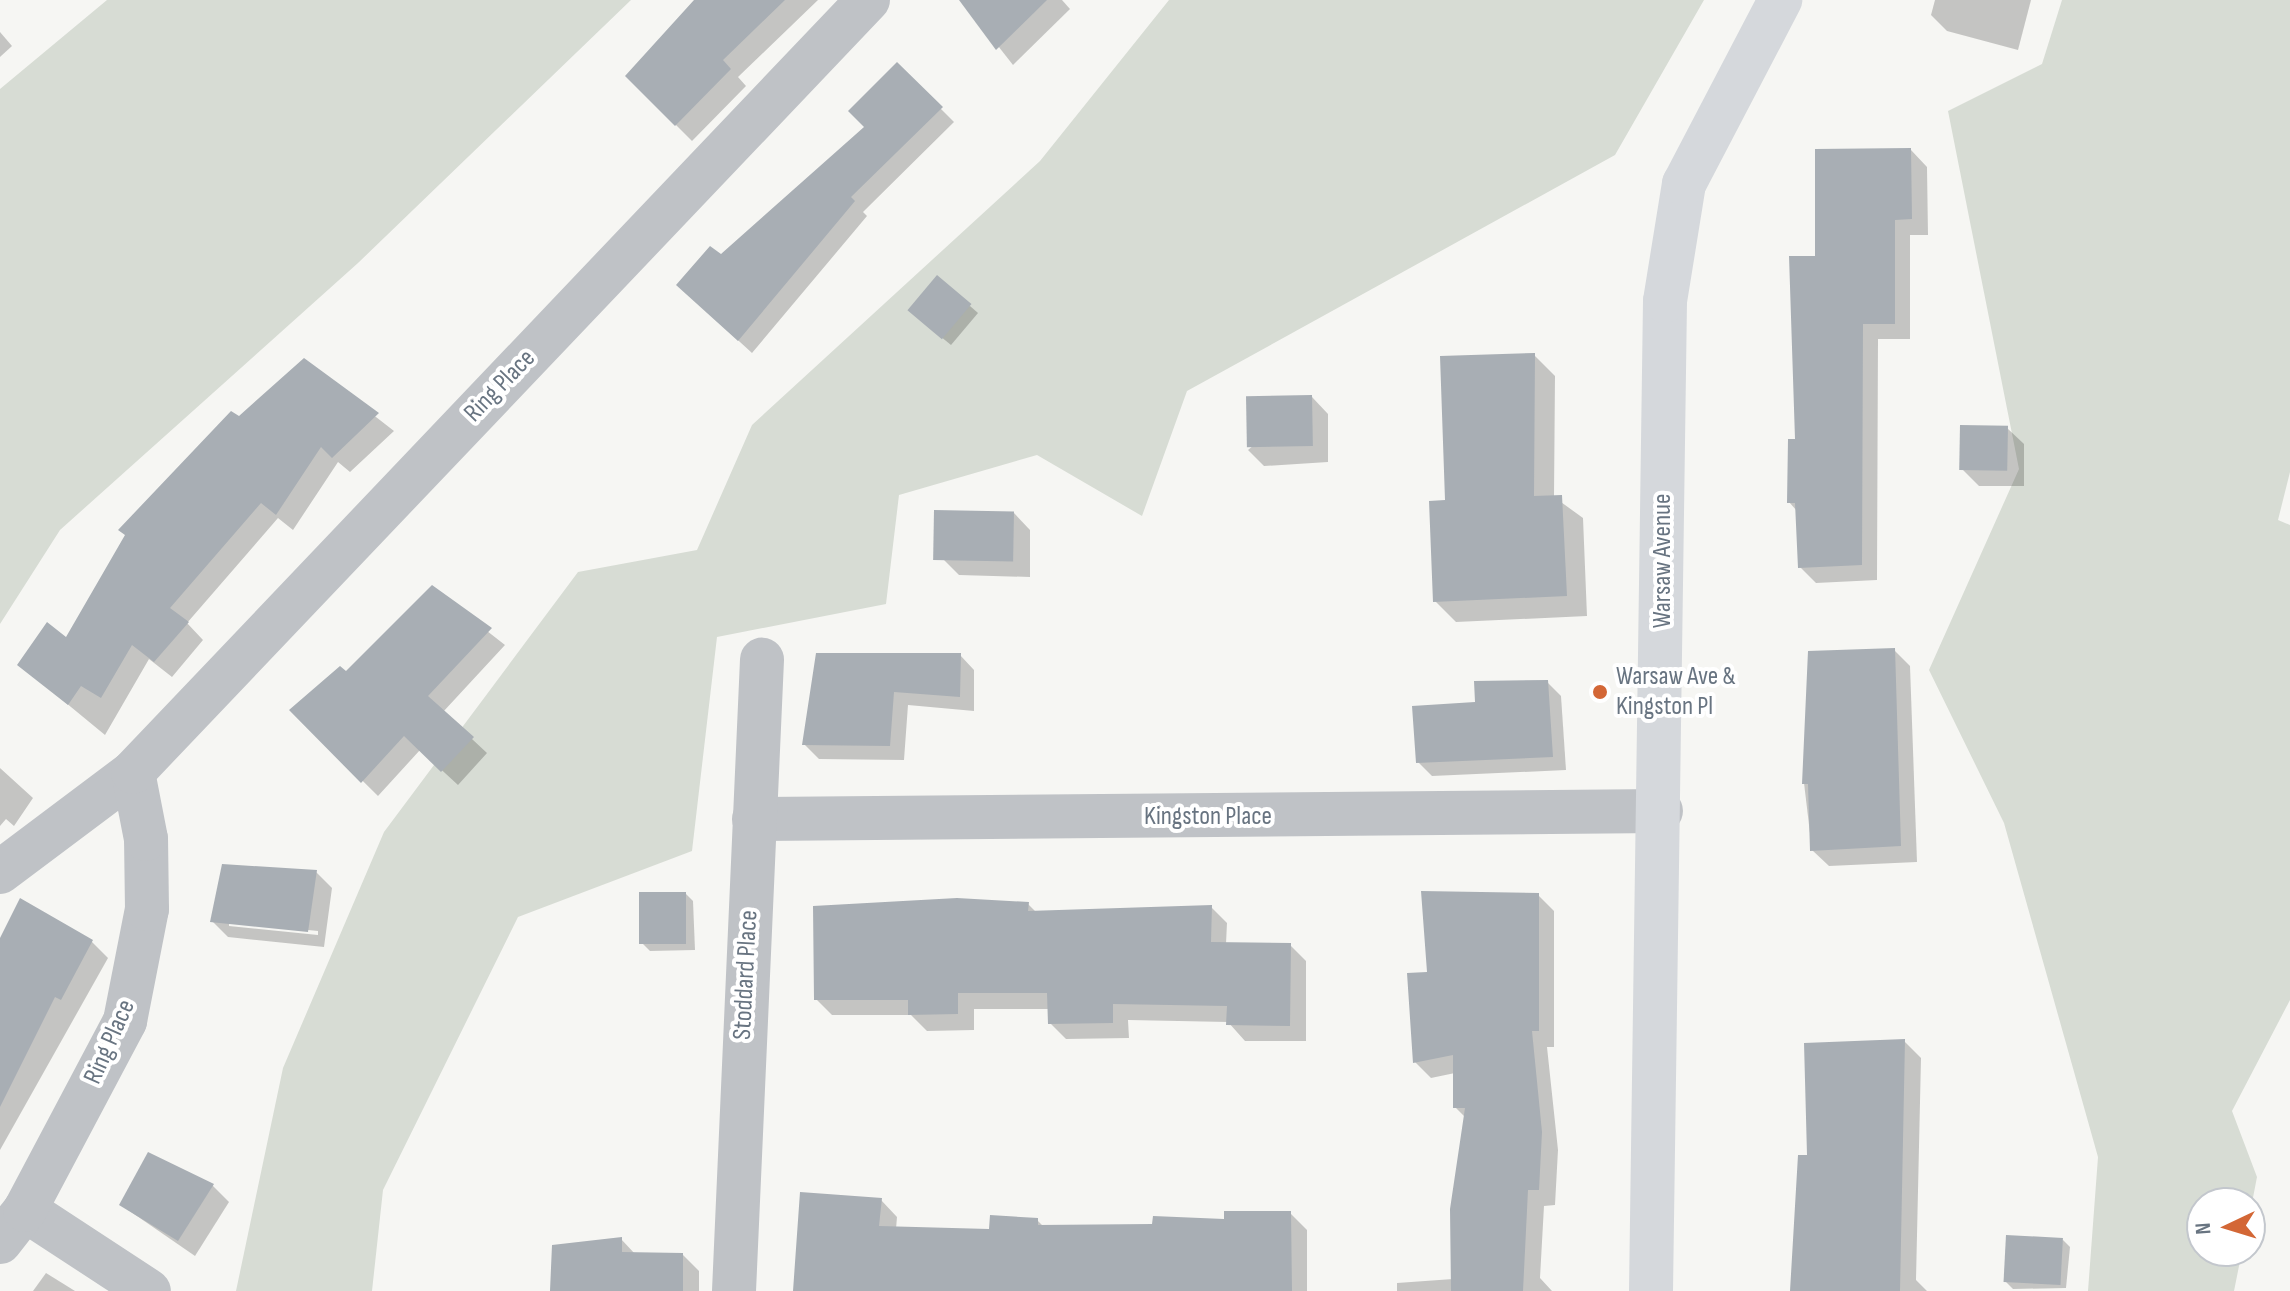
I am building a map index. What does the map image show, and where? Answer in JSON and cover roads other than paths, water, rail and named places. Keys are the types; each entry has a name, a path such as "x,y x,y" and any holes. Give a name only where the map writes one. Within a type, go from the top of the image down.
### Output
{"main road":[{"name":"Warsaw Avenue","path":"1651,1291 1661,811 1665,301 1684,184 1780,0"}],"street":[{"name":"Ring Place","path":"0,872 133,772 868,0"},
{"name":"Stoddard Place","path":"734,1291 762,660"},
{"name":"Ring Place","path":"12,1226 125,1021 138,977 146,867 133,772"},
{"name":"Kingston Place","path":"754,819 1661,811"},
{"path":"12,1226 149,1291"}],"place":[{"name":"Warsaw Ave & Kingston Pl","path":"1600,692"}]}
